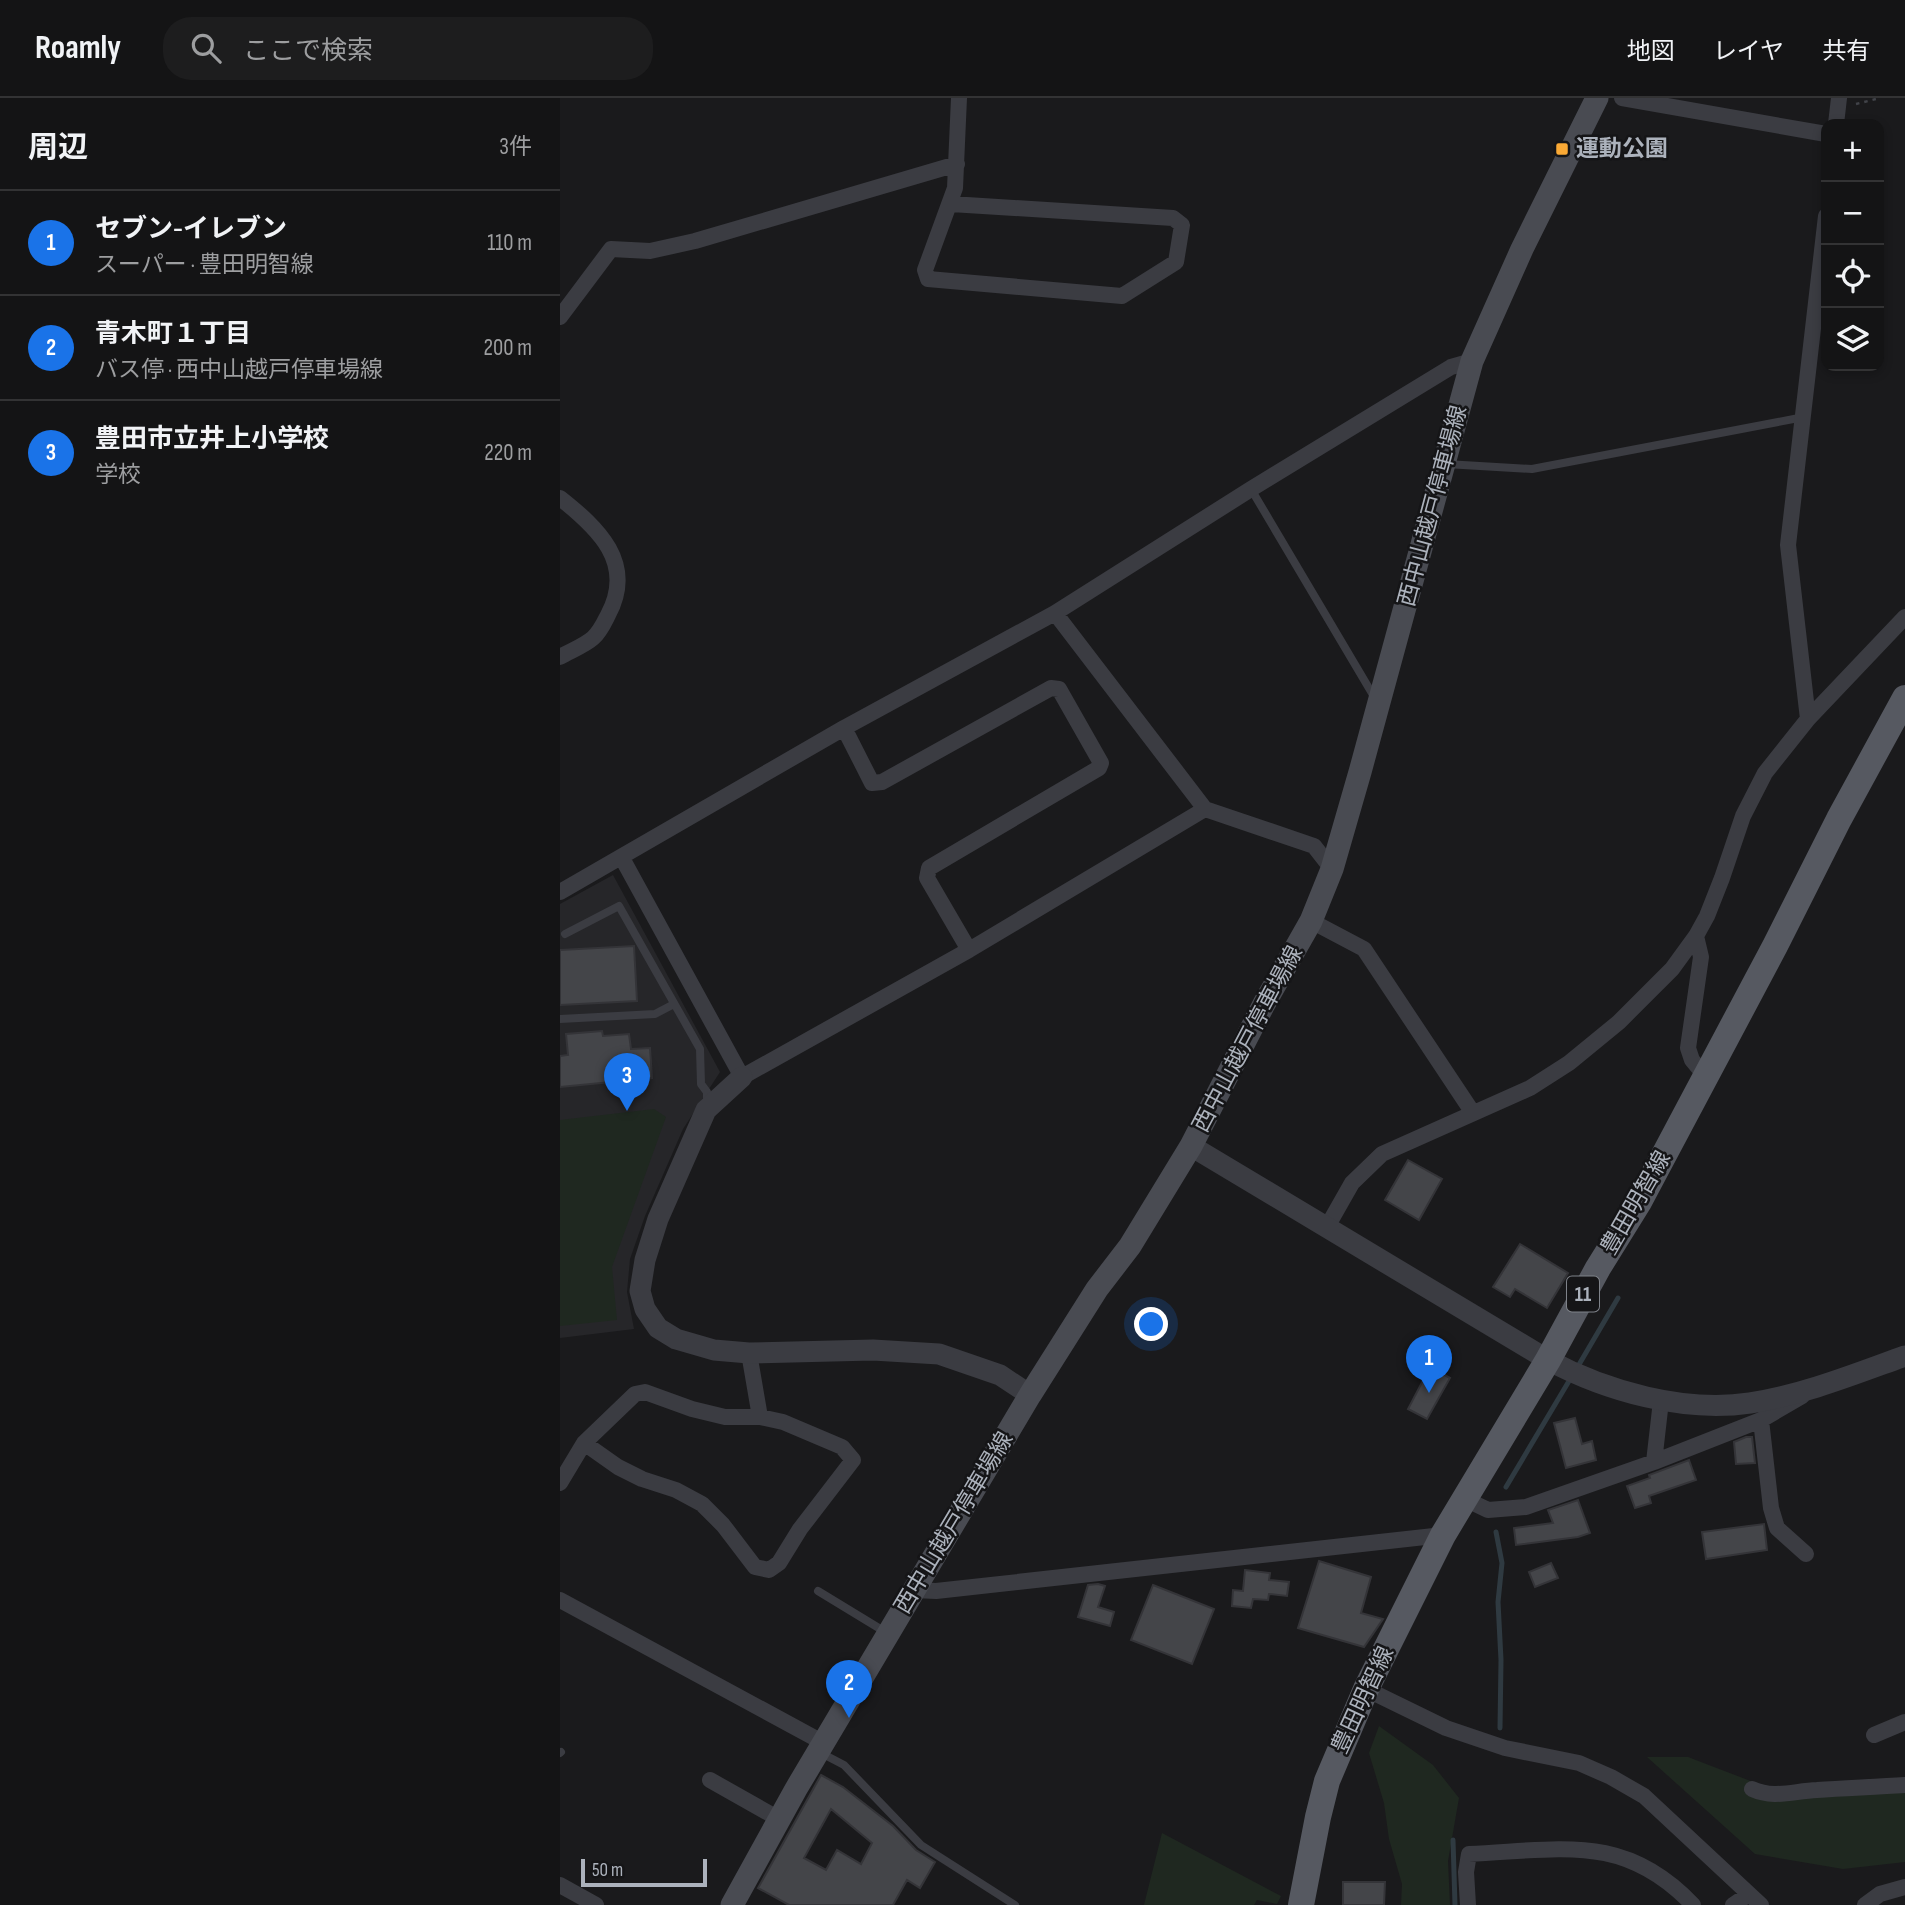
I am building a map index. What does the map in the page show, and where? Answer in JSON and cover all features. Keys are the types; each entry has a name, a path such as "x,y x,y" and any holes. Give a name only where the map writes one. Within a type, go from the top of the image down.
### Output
{"main road":[{"name":"西中山越戸停車場線","path":"732,1905 821,1747 1030,1395 1097,1289 1130,1246 1191,1146 1311,921 1332,869 1379,706 1472,361 1522,249 1597,98"},
{"name":"豊田明智線","path":"1301,1905 1318,1817 1346,1733 1443,1535 1639,1202 1905,698"}],"street":[{"path":"951,204 1173,218 1181,225 1176,262 1122,296 928,279 925,270 951,204 957,164 959,98"},
{"path":"1622,98 1821,133"},
{"path":"1837,119 1839,98"},
{"path":"560,317 611,249 650,251 695,241 957,164"},
{"path":"1808,719 1788,545 1823,245"},
{"path":"560,892 844,728 1055,613 1451,367 1472,361"},
{"path":"560,498 583,516 606,541 612,551 617,575 613,606 602,627 593,638 560,657"},
{"path":"1055,613 1205,809 1314,846 1332,869"},
{"path":"1328,1227 1352,1183 1382,1154 1530,1088 1569,1063 1625,1017 1672,969 1696,936 1722,878 1743,816 1765,773 1808,719 1905,617"},
{"path":"844,728 872,783 882,782 1051,688 1059,689 1101,763 1098,768 929,868 927,878 969,950"},
{"path":"1030,1395 1000,1375 939,1354 873,1350 749,1353 714,1350 676,1339 658,1328 645,1309 640,1291 645,1260 658,1219 706,1110 742,1077 969,950 1205,809"},
{"path":"622,858 742,1077"},
{"path":"1311,921 1364,949 1473,1113"},
{"path":"1696,936 1701,957 1688,1048 1692,1060 1706,1077"},
{"path":"1191,1146 1575,1375 1661,1401 1710,1405 1750,1403 1820,1386 1905,1356"},
{"path":"749,1353 760,1417"},
{"path":"1465,1499 1488,1510 1526,1507 1654,1462 1761,1420 1820,1386"},
{"path":"560,1483 584,1443 635,1394 645,1392 724,1417 760,1417 783,1422 842,1447 853,1460 800,1529 779,1563 769,1570 755,1567 723,1525 702,1504 676,1490 642,1479 618,1467 584,1443"},
{"path":"1654,1462 1661,1401"},
{"path":"1761,1420 1771,1508 1777,1528 1806,1554"},
{"path":"914,1590 936,1591 1443,1535"},
{"path":"560,1600 821,1747"},
{"path":"1366,1689 1446,1728 1505,1748 1579,1763 1611,1777 1644,1796 1755,1900"},
{"path":"1874,1735 1905,1722"},
{"path":"710,1780 779,1819"},
{"path":"1752,1788 1764,1794 1776,1795 1811,1790 1905,1785"},
{"path":"1468,1905 1466,1872 1469,1854 1578,1849 1601,1851 1627,1858 1652,1869 1677,1888 1693,1905"},
{"path":"560,1885 596,1905"},
{"path":"1865,1905 1880,1894 1905,1887"},
{"path":"1733,1905 1755,1900"}],"lane":[{"path":"1446,464 1532,469 1804,416"},
{"path":"1251,489 1379,706"},
{"path":"565,934 619,906 700,1049 701,1084 707,1092 706,1110"},
{"path":"560,1019 655,1014 674,1004"},
{"path":"818,1591 888,1634"},
{"path":"821,1747 844,1765 921,1845 1015,1905"}],"path":[{"path":"1855,105 1880,98"}],"shaded area":[{"path":"613,875 720,1072 683,1129 645,1216 630,1259 627,1292 634,1329 560,1338 560,904"},
{"path":"654,1109 666,1117 612,1267 617,1320 560,1326 560,1120"},
{"path":"1379,1726 1433,1765 1459,1798 1448,1861 1450,1905 1401,1905 1402,1884 1389,1839 1384,1803 1369,1753"},
{"path":"1647,1757 1688,1757 1787,1795 1905,1791 1905,1862 1843,1869 1755,1854"},
{"path":"1162,1833 1281,1896 1277,1904 1257,1900 1254,1905 1144,1905"}],"building":[{"path":"634,946 637,1001 560,1005 560,950"},
{"path":"602,1031 603,1036 629,1034 631,1049 650,1048 652,1078 560,1087 560,1056 568,1055 566,1034"},
{"path":"1408,1160 1442,1179 1419,1220 1385,1200"},
{"path":"1520,1244 1568,1273 1547,1308 1515,1289 1510,1297 1493,1287"},
{"path":"1430,1367 1450,1378 1427,1419 1408,1409"},
{"path":"1575,1418 1582,1444 1592,1441 1596,1460 1566,1468 1554,1423"},
{"path":"1752,1437 1755,1463 1736,1464 1734,1442"},
{"path":"1689,1460 1696,1480 1649,1496 1651,1503 1635,1508 1627,1486"},
{"path":"1578,1500 1590,1533 1516,1545 1514,1528 1553,1523 1548,1510"},
{"path":"1764,1524 1767,1550 1706,1559 1702,1532"},
{"path":"1319,1561 1371,1577 1361,1613 1383,1619 1364,1647 1298,1628"},
{"path":"1551,1563 1558,1578 1535,1587 1529,1572"},
{"path":"1245,1570 1270,1573 1269,1580 1289,1582 1287,1596 1269,1594 1268,1600 1253,1599 1251,1608 1232,1606 1233,1590 1243,1591"},
{"path":"1088,1585 1105,1586 1098,1607 1114,1612 1110,1626 1078,1617"},
{"path":"1153,1585 1214,1609 1192,1664 1131,1640"},
{"path":"821,1775 843,1787 893,1826 916,1850 935,1862 920,1888 907,1880 893,1905 789,1905 758,1888","holes":["831,1809 872,1843 861,1864 837,1850 826,1870 804,1858"]},
{"path":"1343,1882 1385,1882 1384,1905 1343,1905"}],"waterway":[{"path":"1577,1368 1618,1298"},
{"path":"1506,1487 1572,1376"},
{"path":"1496,1532 1502,1563 1498,1602 1500,1728"},
{"path":"1453,1840 1455,1905"}],"place":[{"name":"運動公園","path":"1562,149"},
{"name":"豊田市立井上小学校","path":"627,1111"},
{"name":"セブン-イレブン","path":"1429,1393"},
{"name":"青木町１丁目","path":"849,1718"}]}
